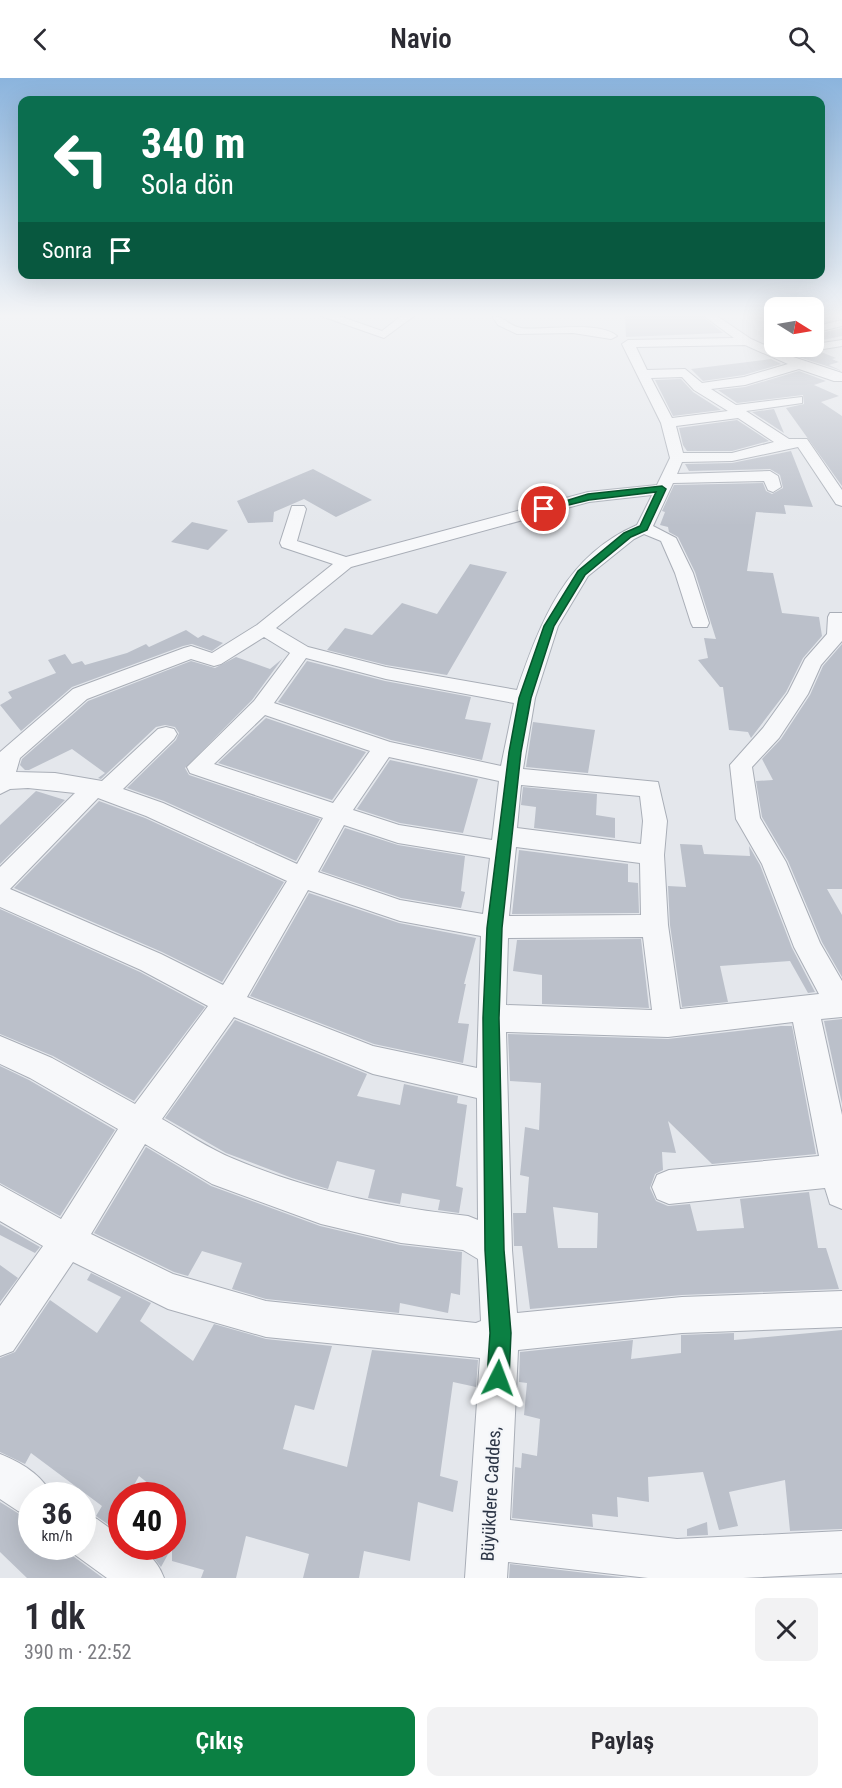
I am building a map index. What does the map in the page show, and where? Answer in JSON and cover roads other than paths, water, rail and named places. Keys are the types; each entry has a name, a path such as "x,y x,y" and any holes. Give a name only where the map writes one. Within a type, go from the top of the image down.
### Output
{"street":[{"path":"651,386 669,423 669,475 644,528 668,538 684,573 700,623"},
{"path":"699,387 707,386"},
{"path":"699,387 786,443"},
{"path":"669,423 797,400"},
{"path":"655,925 495,928 454,923 364,900 302,877 156,808 100,790 58,780 1,782 10,754 80,694 191,652 214,660 264,629 345,563 786,443 802,442 842,501"},
{"path":"669,475 770,476 773,487"},
{"path":"298,509 288,543 345,563"},
{"name":"Büyükdere Caddes,","path":"488,1558 500,1333 490,1086 491,1018 495,928 511,775 525,698 549,626 581,573 628,535 644,528"},
{"path":"491,1018 668,1024 841,1004 808,947 774,862 748,819 741,765 771,733 798,694 812,663 837,635 837,617"},
{"path":"264,629 301,651 386,673 455,683 525,698"},
{"path":"301,651 261,706 198,766 398,834 652,855"},
{"path":"261,706 384,748 442,764 511,775 650,788 655,821 652,855 655,925 668,1024"},
{"path":"0,883 100,790 166,734"},
{"path":"0,1338 67,1241 139,1125 228,1002 266,943 337,815 384,748"},
{"path":"0,896 152,962 228,1002 373,1060 490,1086"},
{"path":"669,1187 841,1181 805,1009"},
{"path":"0,1050 41,1068 224,1172 321,1207 400,1226 468,1233 495,1250"},
{"path":"0,1202 67,1241 168,1291 266,1319 476,1341 500,1333 682,1315 842,1309"},
{"path":"0,1474 18,1487"},
{"path":"96,1544 143,1578"},
{"path":"488,1558 677,1560 842,1552"}]}
